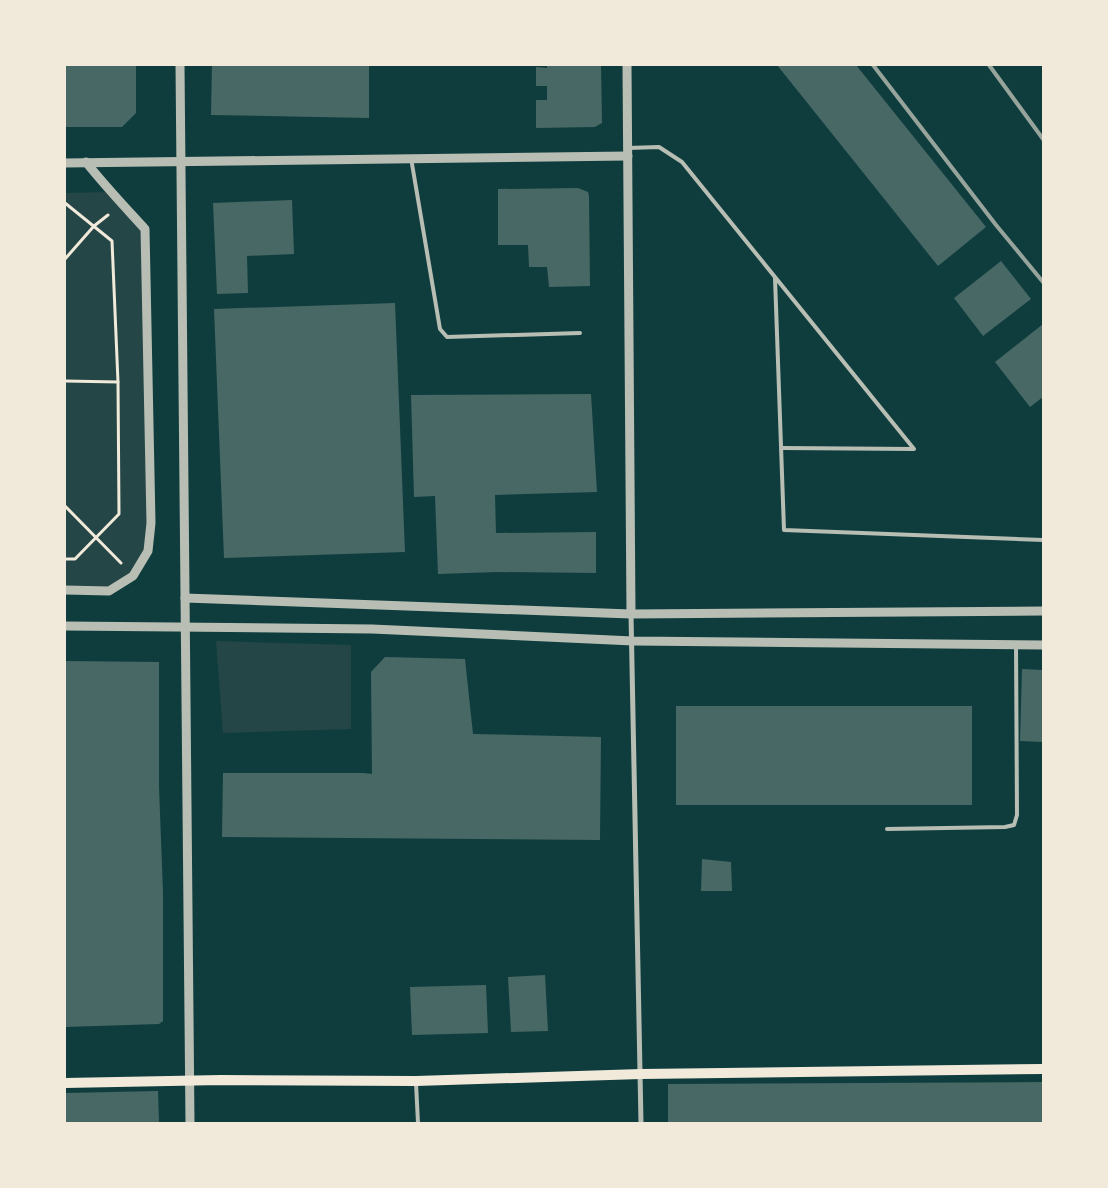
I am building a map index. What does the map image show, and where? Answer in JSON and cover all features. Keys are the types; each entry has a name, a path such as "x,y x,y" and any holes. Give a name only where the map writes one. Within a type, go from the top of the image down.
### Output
{"main road":[{"path":"65,1082 416,1081 641,1074 1043,1069"}],"street":[{"path":"180,65 190,1123"},
{"path":"627,65 631,614 641,1123"},
{"path":"65,163 411,158 628,152"},
{"path":"65,590 108,591 134,576 148,551 151,523 146,229 110,192 86,162"},
{"path":"185,598 631,614 1043,612"},
{"path":"65,626 372,629 633,640 1043,645"}],"lane":[{"path":"628,152 659,147 682,162 914,449 782,448"},
{"path":"411,158 440,329 447,337 580,333"},
{"path":"775,278 784,530 1043,540"},
{"path":"887,829 1005,827 1014,825 1017,815 1016,644"},
{"path":"416,1081 418,1123"}],"path":[{"path":"65,203 112,241 118,382 119,514 75,559 65,559"},
{"path":"65,259 94,226 122,203"},
{"path":"65,381 118,382"},
{"path":"65,506 134,576"}],"shaded area":[{"path":"110,192 145,229 148,551 133,576 109,591 65,590 65,193"},
{"path":"216,641 351,645 351,729 223,733"}],"building":[{"path":"65,65 136,65 136,113 122,127 65,127"},
{"path":"212,65 369,65 369,118 211,115"},
{"path":"547,65 601,65 602,123 595,127 536,128 536,100 547,100 547,86 536,86 536,67 547,68"},
{"path":"777,65 856,65 986,227 938,266"},
{"path":"578,188 588,192 589,196 590,286 549,287 547,267 529,267 528,245 498,245 498,189"},
{"path":"292,200 294,254 247,256 248,293 217,294 213,203"},
{"path":"1001,261 1031,299 983,336 954,298"},
{"path":"395,303 405,552 224,558 214,309"},
{"path":"1043,324 1043,397 1030,407 995,362"},
{"path":"591,394 597,492 495,495 496,533 596,532 596,573 497,572 438,574 435,496 414,497 411,395"},
{"path":"385,657 465,659 473,734 601,737 600,840 222,837 223,773 372,774 371,672"},
{"path":"65,661 159,662 163,1021 159,1024 65,1027"},
{"path":"1022,669 1043,670 1043,742 1020,741"},
{"path":"676,706 972,706 972,805 676,805"},
{"path":"702,859 731,862 732,891 701,891"},
{"path":"545,975 548,1031 511,1032 508,977"},
{"path":"486,985 488,1033 412,1035 410,987"},
{"path":"1043,1082 1043,1123 668,1123 668,1084"},
{"path":"158,1091 159,1123 65,1123 65,1093"}],"railway":[{"path":"873,65 996,225 1043,282"},
{"path":"989,65 1043,139"}]}
